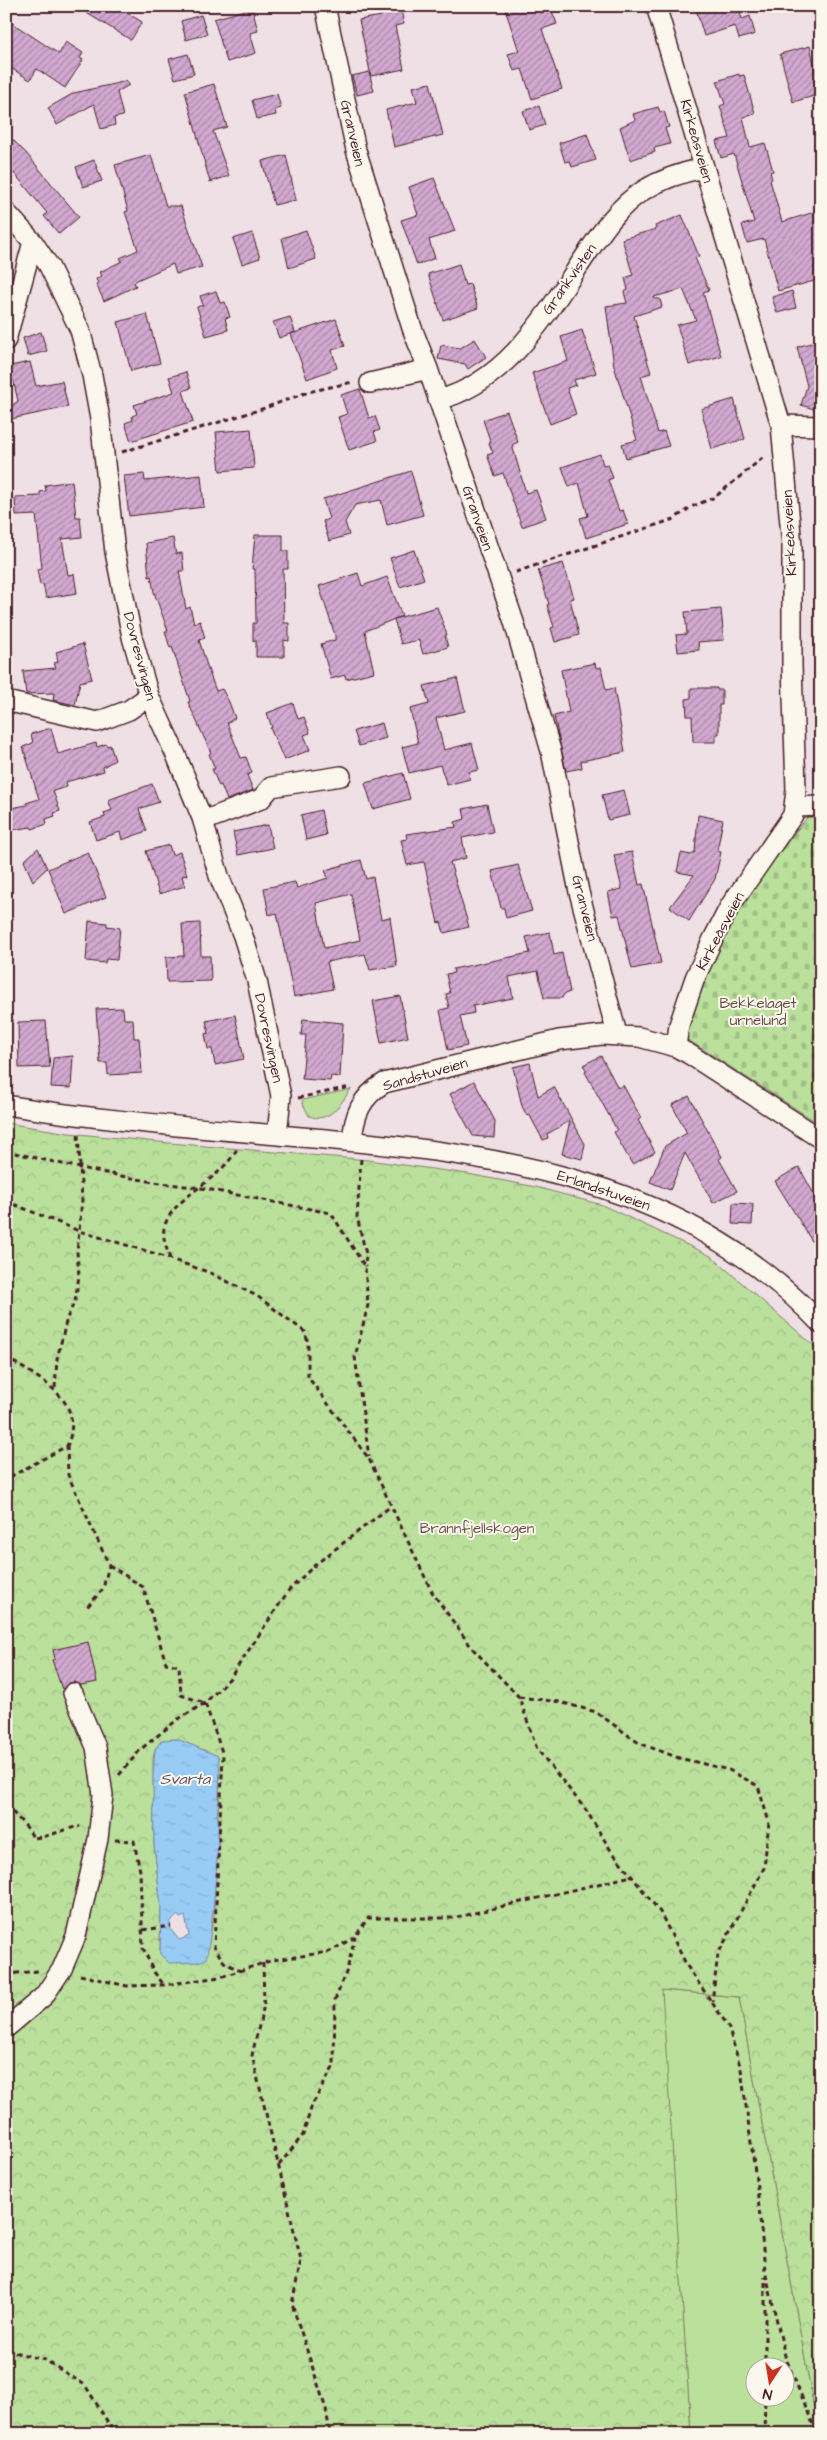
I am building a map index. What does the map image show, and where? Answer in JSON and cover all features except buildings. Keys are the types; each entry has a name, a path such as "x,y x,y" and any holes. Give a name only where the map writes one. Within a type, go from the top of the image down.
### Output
{"street":[{"name":"Granveien","path":"325,6 358,159 412,328 428,368 514,622 551,751 580,892 617,1034"},
{"name":"Kirkeåsveien","path":"656,6 782,434 792,546 793,815 730,906 713,939 695,978 680,1025 676,1047"},
{"name":"Grankvisten","path":"438,400 453,396 482,380 507,361 557,298 618,211 644,190 683,172 704,168"},
{"name":"Dovresvingen","path":"6,212 33,242 60,284 80,330 92,375 115,552 132,637 156,727 203,821 219,876 243,936 257,981 281,1096 277,1135"},
{"path":"6,340 33,242"},
{"path":"370,384 428,368"},
{"path":"782,434 821,426"},
{"path":"6,701 97,722 129,710 149,696"},
{"path":"203,821 261,799 271,787 341,776"},
{"path":"794,807 821,806"},
{"name":"Sandstuveien","path":"358,1141 354,1122 358,1110 375,1088 394,1080 534,1045 584,1036 617,1034 639,1037 676,1047 821,1139"},
{"path":"6,1104 78,1116 358,1141"},
{"name":"Erlandstuveien","path":"358,1141 456,1153 518,1165 578,1180 648,1205 695,1228 745,1259 789,1292 821,1324"},
{"path":"6,2028 44,1996 62,1969 76,1936 98,1839 103,1795 96,1747 73,1693"}],"path":[{"path":"103,458 262,409 308,392 355,382 370,384"},
{"path":"498,578 674,518 691,507 715,497 751,466 782,434"},
{"path":"297,1099 364,1084 375,1088"},
{"path":"55,1388 56,1359 67,1318 75,1301 79,1276 78,1252 82,1200 78,1116"},
{"path":"170,1259 164,1238 164,1229 170,1215 181,1201 201,1188 225,1168 237,1150 244,1132"},
{"path":"358,1141 360,1168 357,1217 366,1254 365,1267 368,1305 355,1357 369,1459"},
{"path":"6,1150 80,1168 152,1182 201,1188 331,1213 365,1267"},
{"path":"6,1201 79,1232 208,1272 257,1296 305,1332 308,1344 308,1376 369,1459 432,1592 472,1648 519,1697 537,1749 560,1781 586,1810 610,1849 660,1912 677,1949 728,2026 741,2069 757,2187 765,2270 765,2358"},
{"path":"6,1357 55,1388 67,1404 71,1436 67,1446 68,1475 109,1564 143,1587 166,1662 179,1666 181,1696 205,1703"},
{"path":"6,1479 67,1446"},
{"path":"103,1795 140,1748 177,1720 205,1703 235,1671 289,1590 316,1564 391,1506"},
{"path":"87,1607 103,1589 109,1564"},
{"path":"519,1697 560,1702 596,1712 639,1743 679,1758 729,1770 758,1786 769,1822 764,1868 718,1954 712,2002"},
{"path":"205,1703 223,1755 214,1947 224,1962 240,1971"},
{"path":"6,1805 29,1830 32,1838 44,1837 78,1826 98,1839 134,1841 140,1871 144,1948 154,1972 164,1985"},
{"path":"279,2165 303,2135 312,2105 334,2066 335,2000 347,1970 355,1937 368,1918 452,1918 632,1876"},
{"path":"143,1930 170,1926"},
{"path":"6,1974 62,1969 97,1980 126,1986 164,1985 200,1980 240,1971 263,1963 329,1952 355,1937"},
{"path":"263,1963 264,2005 252,2056 300,2260 292,2304 326,2409 330,2434"},
{"path":"765,2270 785,2356 817,2434"},
{"path":"6,2350 45,2360 85,2385 115,2434"},
{"path":"764,2408 764,2434"}],"green space":[{"name":"Bekkelaget urnelund","path":"821,813 821,1125 682,1036 729,915 810,814"},
{"path":"351,1089 334,1111 323,1117 309,1116 302,1102 303,1100"},
{"name":"Brannfjellskogen","path":"6,1123 69,1133 368,1160 468,1174 536,1187 602,1205 711,1256 821,1352 821,2413 814,2408 739,1997 662,1990 691,2434 6,2434","holes":["177,1739 218,1756 219,1794 217,1815 219,1819 219,1837 214,1882 214,1915 205,1959 191,1962 160,1953 161,1907 154,1844 153,1758 155,1749 162,1740"]},
{"path":"661,1990 739,1997 814,2408 821,2413 821,2434 691,2434"}],"water":[{"name":"Svarta","path":"177,1739 218,1756 219,1760 218,1839 213,1910 206,1959 198,1962 169,1963 160,1954 161,1907 154,1844 153,1775 155,1749 162,1740","holes":["178,1915 180,1918 185,1916 189,1936 179,1940 171,1930 170,1922"]}]}
